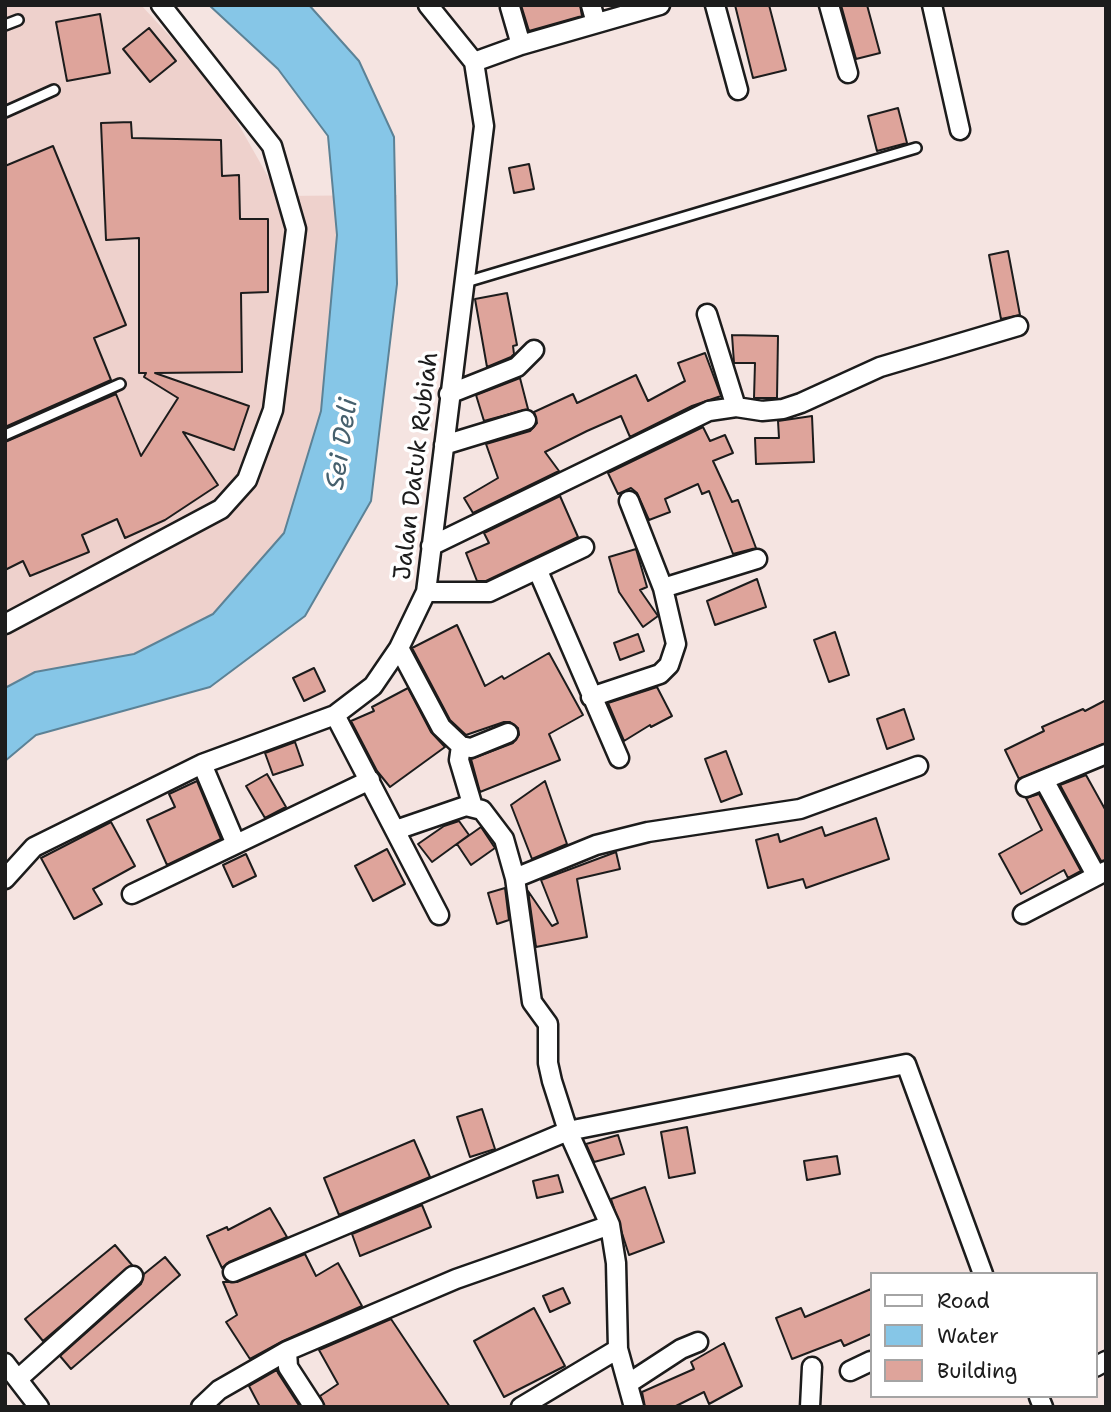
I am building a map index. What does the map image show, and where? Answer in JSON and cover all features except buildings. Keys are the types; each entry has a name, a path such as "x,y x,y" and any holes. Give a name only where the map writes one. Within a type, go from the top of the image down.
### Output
{"street":[{"path":"5,624 221,509 247,480 273,410 296,229 272,146 160,5"},
{"path":"428,5 474,62 521,45 660,5"},
{"path":"591,5 596,23"},
{"path":"715,5 738,90"},
{"path":"830,5 848,73"},
{"path":"932,5 960,130"},
{"path":"510,7 521,45"},
{"name":"Jalan Datuk Rubiah","path":"5,878 34,847 202,764 335,715 373,686 399,649 426,592 449,394 466,282 484,126 474,62"},
{"path":"707,314 736,407"},
{"path":"431,546 709,411 736,407 762,411 801,403 880,366 1018,326"},
{"path":"449,394 517,367 534,350"},
{"path":"444,445 526,420"},
{"path":"591,697 660,674 669,665 676,644 663,588 629,501"},
{"path":"426,592 489,592 584,547"},
{"path":"663,588 757,559"},
{"path":"538,571 619,758"},
{"path":"399,649 440,727 461,746 471,748 508,733"},
{"path":"335,715 439,915"},
{"path":"461,746 459,760 473,807"},
{"path":"1026,788 1106,754"},
{"path":"202,764 236,842"},
{"path":"515,878 596,845 648,832 800,809 918,766"},
{"path":"132,894 370,780"},
{"path":"1023,914 1101,873 1044,780"},
{"path":"396,830 461,807 473,807 482,810 504,839 515,878 532,1002 548,1024 548,1063 568,1130 610,1225 616,1263 618,1349 634,1407"},
{"path":"233,1272 568,1130 906,1065 982,1272"},
{"path":"201,1407 219,1390 287,1351 456,1279 610,1225"},
{"path":"18,1379 133,1276"},
{"path":"629,1383 659,1362 698,1342"},
{"path":"521,1407 618,1349"},
{"path":"287,1351 288,1367 314,1407"},
{"path":"850,1371 870,1361"},
{"path":"5,1363 39,1407"},
{"path":"810,1407 812,1367"}],"lane":[{"path":"5,25 18,20"},
{"path":"5,112 54,90"},
{"path":"466,282 916,148"},
{"path":"5,435 120,384"}],"shaded area":[{"path":"5,5 141,5 218,88 279,196 397,195 392,284 294,611 5,717"}],"water":[{"name":"Sei Deli","path":"209,5 309,5 359,61 394,137 397,284 371,501 305,616 210,687 36,735 5,761 5,688 35,672 134,654 213,614 284,533 321,411 337,235 328,136 278,69"}]}
